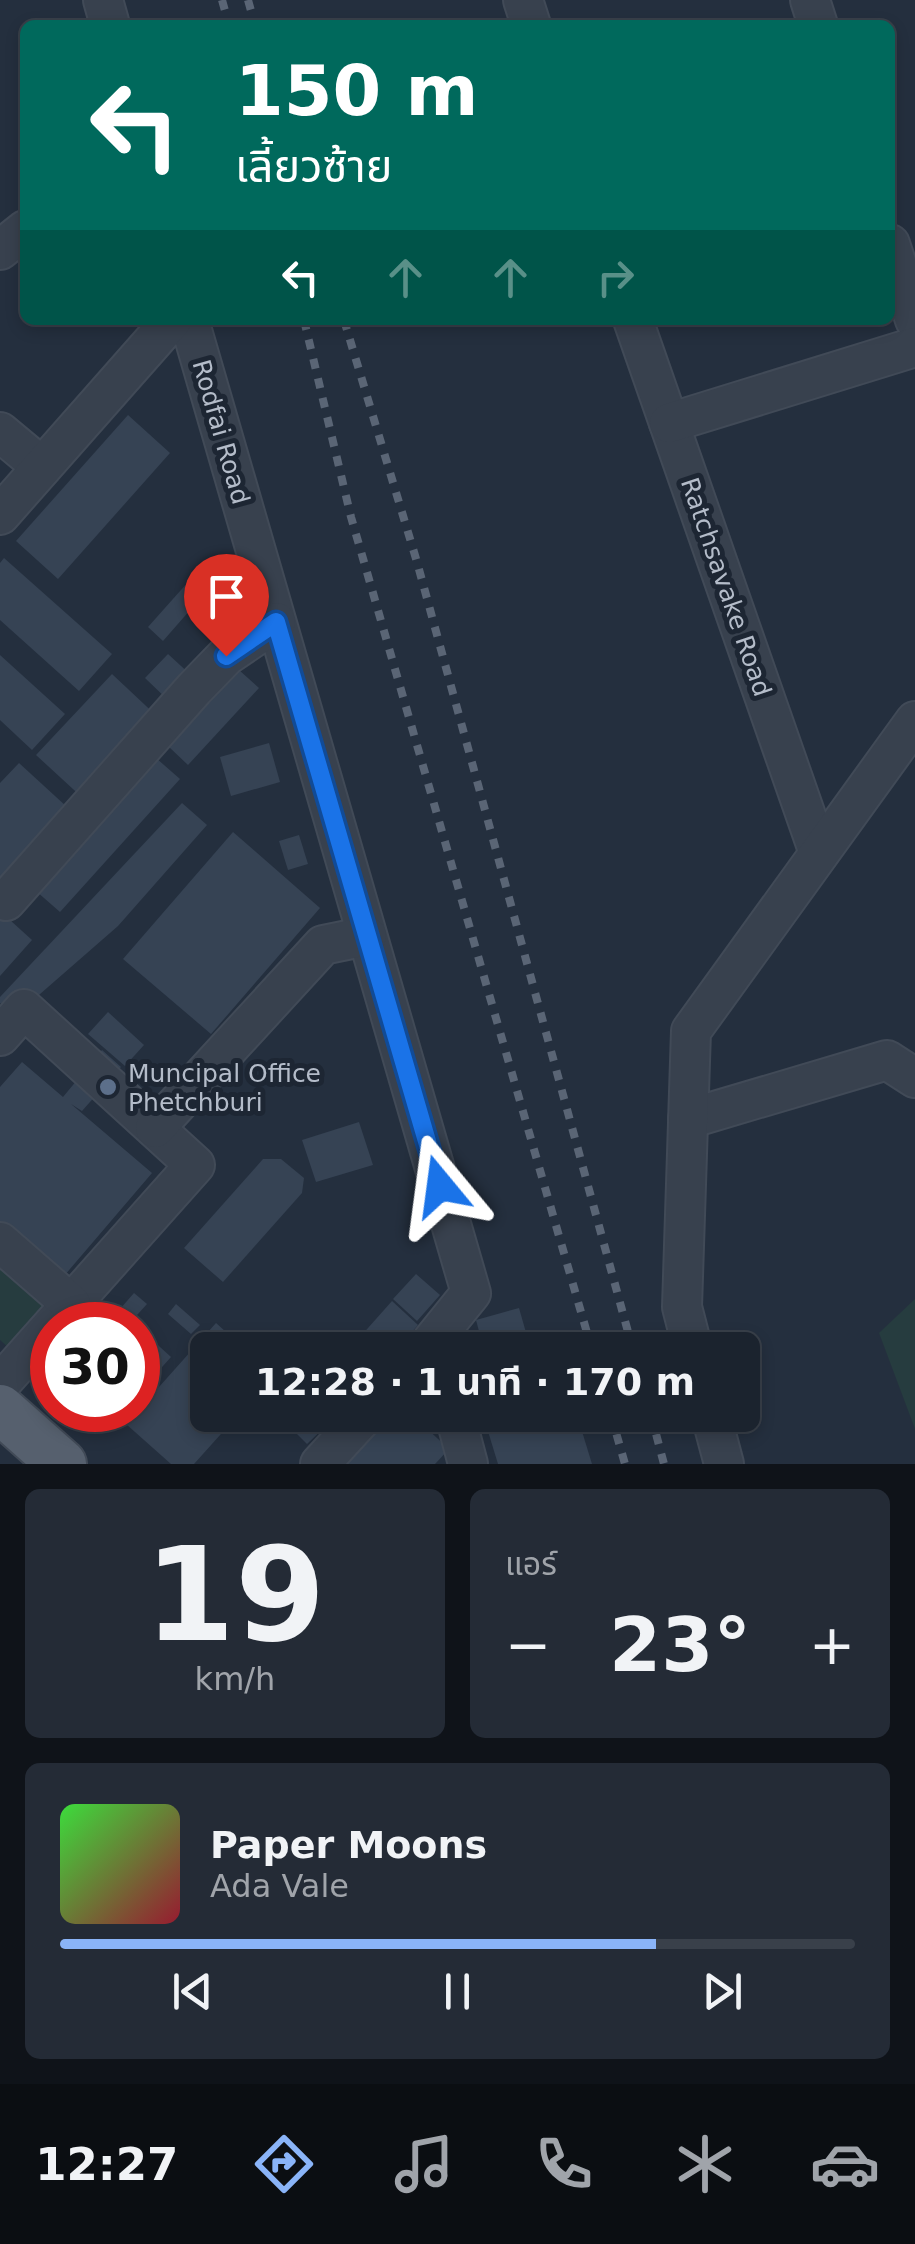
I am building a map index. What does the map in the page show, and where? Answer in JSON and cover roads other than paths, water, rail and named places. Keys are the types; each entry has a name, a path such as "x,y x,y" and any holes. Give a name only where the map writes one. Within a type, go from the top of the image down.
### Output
{"main road":[{"path":"0,1409 62,1464"}],"street":[{"path":"0,250 20,234"},
{"path":"895,259 915,320"},
{"path":"0,514 168,325"},
{"name":"Rodfai Road","path":"190,325 471,1292 443,1332"},
{"name":"Ratchsavake Road","path":"636,325 820,853"},
{"path":"669,422 915,348"},
{"path":"0,432 42,466"},
{"path":"6,901 194,689 226,656 276,622"},
{"path":"689,1332 682,1307 691,1030 915,721"},
{"path":"155,1128 323,945 367,936"},
{"path":"0,1036 24,1008 195,1165 73,1302"},
{"path":"688,1120 887,1060 915,1078"},
{"path":"0,1242 69,1302"},
{"path":"0,1384 30,1350"},
{"path":"320,1464 349,1432"},
{"path":"460,1432 468,1464"},
{"path":"716,1432 724,1464"}],"railway":[{"path":"222,0 228,20"},
{"path":"248,0 254,20"},
{"path":"305,325 351,517 587,1332"},
{"path":"346,325 417,562 628,1332"},
{"path":"616,1432 625,1464"},
{"path":"656,1432 664,1464"}],"place":[{"name":"Muncipal Office Phetchburi","path":"108,1087"}]}
